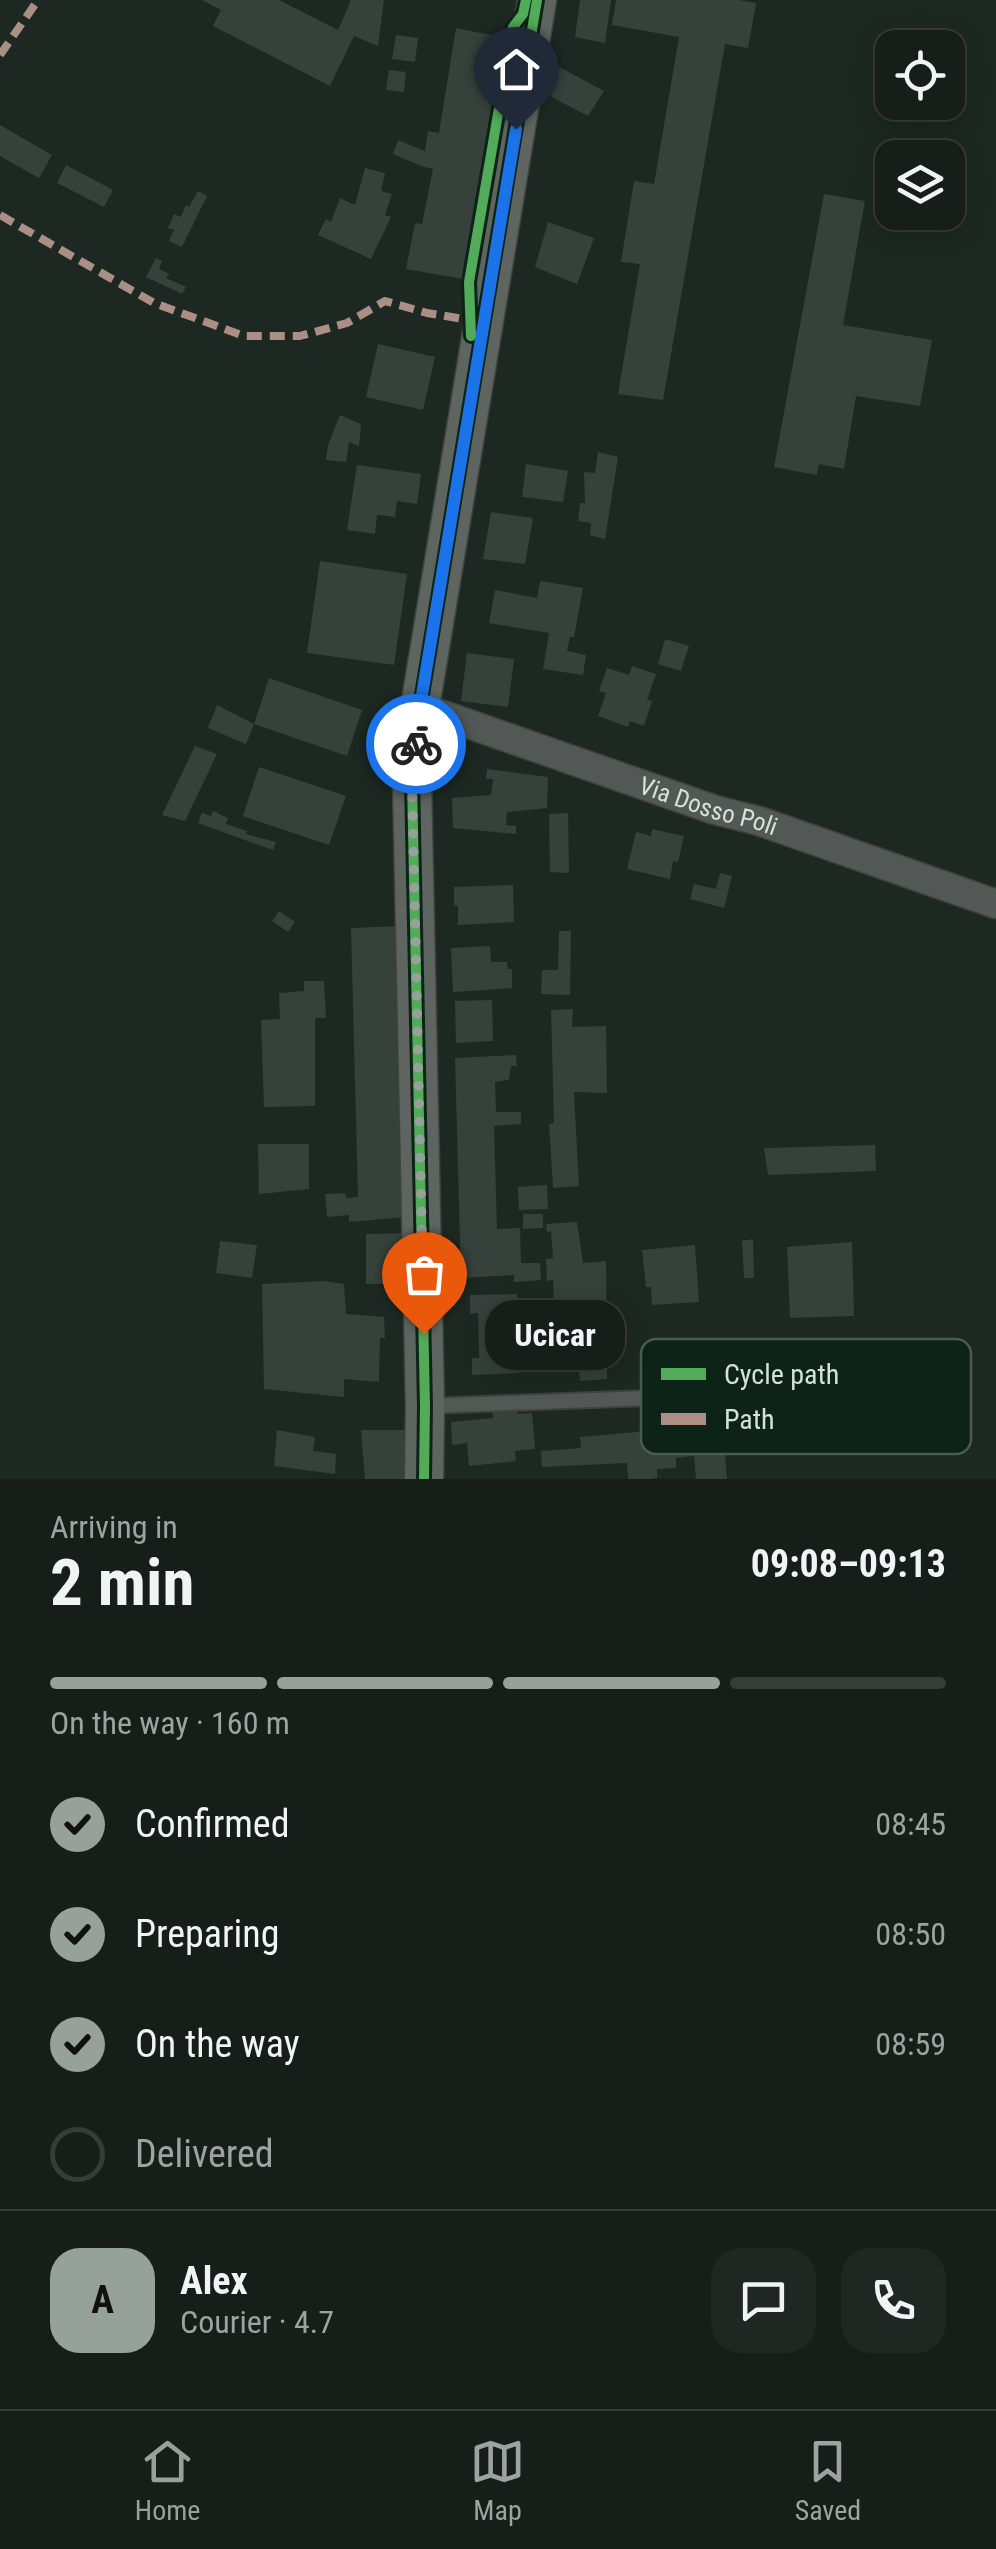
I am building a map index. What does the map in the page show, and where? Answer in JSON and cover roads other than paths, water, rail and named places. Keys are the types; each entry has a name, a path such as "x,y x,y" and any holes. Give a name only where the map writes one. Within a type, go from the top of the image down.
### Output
{"street":[{"path":"424,1479 412,781 420,707 537,0"},
{"name":"Via Dosso Poli","path":"420,707 996,904"}],"lane":[{"path":"425,1406 641,1398"}],"place":[{"name":"Ucicar","path":"424,1334"}]}
